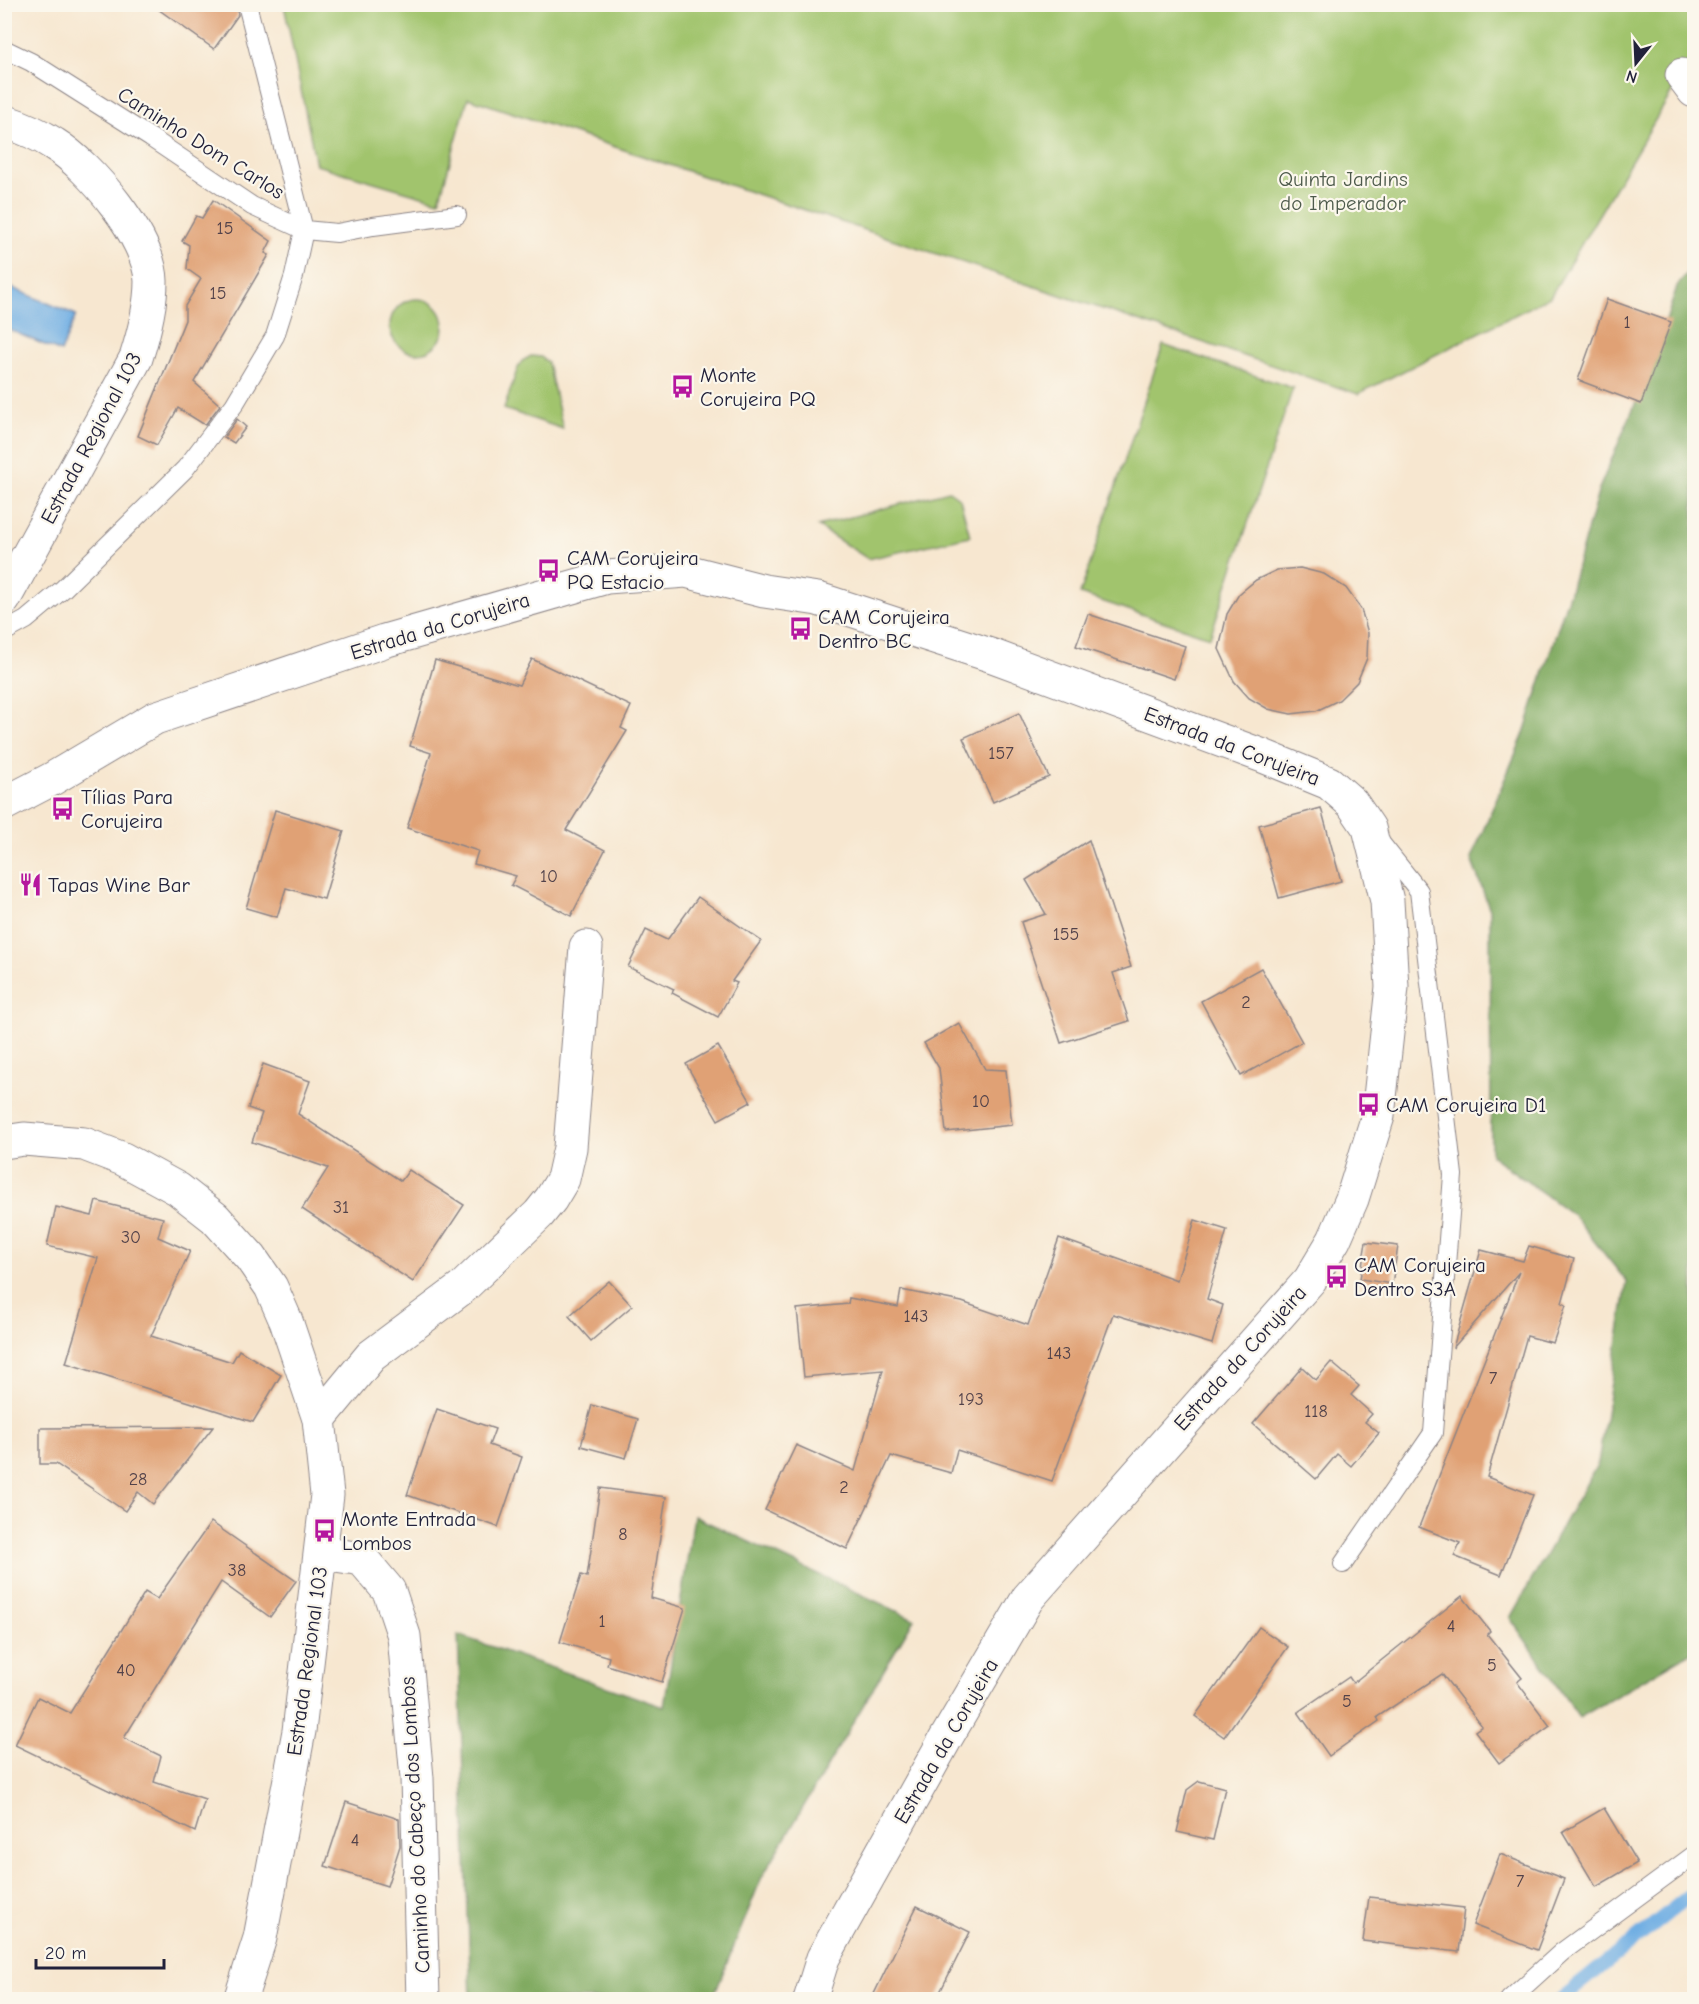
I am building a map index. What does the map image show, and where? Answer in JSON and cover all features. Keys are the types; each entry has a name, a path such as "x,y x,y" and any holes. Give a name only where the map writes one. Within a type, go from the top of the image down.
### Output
{"street":[{"name":"Estrada Regional 103","path":"4,121 23,127 56,145 99,184 126,219 144,252 151,279 147,322 136,358 4,599"},
{"name":"Estrada da Corujeira","path":"4,804 52,779 155,718 166,714 384,641 607,577 686,572 764,591 818,599 993,656 1263,756 1329,783 1352,803 1369,828 1387,901 1392,987 1378,1116 1352,1199 1334,1240 1310,1280 1028,1598 940,1748 823,1959 810,2000"},
{"path":"319,1419 371,1356 462,1288 539,1214 563,1179 570,1148 586,947"},
{"name":"Estrada Regional 103","path":"4,1142 24,1139 84,1144 123,1159 178,1189 215,1218 251,1258 272,1287 319,1419 327,1495 322,1553 299,1731 260,1938 240,2000"},
{"name":"Caminho do Cabeço dos Lombos","path":"322,1553 362,1559 389,1591 404,1636 417,1778 423,2000"}],"lane":[{"path":"4,632 26,620 63,589 185,469 234,405 275,336 294,276 304,230 247,4"},
{"name":"Caminho Dom Carlos","path":"4,49 31,62 152,138 252,206 304,230 337,233 457,215"},
{"path":"1343,1564 1432,1433 1453,1175 1419,891 1369,828"},
{"path":"1509,2000 1562,1952 1695,1855"}],"green space":[{"name":"Quinta Jardins do Imperador","path":"1694,4 1694,59 1682,75 1550,297 1358,394 468,98 439,201 316,165 284,5"},
{"path":"1694,264 1694,1641 1691,1652 1579,1718 1510,1618 1598,1463 1627,1282 1574,1216 1491,1155 1490,910 1471,859 1523,736 1570,591 1599,489 1653,362 1677,286"},
{"path":"412,299 422,299 432,303 440,311 444,326 440,341 432,349 422,353 412,353 402,349 394,341 390,331 390,321 394,311 402,303"},
{"path":"1163,345 1293,388 1210,637 1080,594"},
{"path":"531,356 541,357 548,363 563,429 504,409 517,370 522,361"},
{"path":"949,491 960,499 970,536 868,559 817,526"},
{"path":"694,1516 914,1619 761,1879 712,2000 471,1999 458,1635 664,1707"}],"water":[{"path":"5,285 76,315 61,352 5,328"}],"building":[{"path":"151,4 236,4 238,15 214,49"},
{"path":"213,200 271,241 265,253 269,255 194,382 220,405 205,425 178,408 157,445 138,436 185,320 185,306 201,279 187,269 189,245 182,241 196,216 202,218"},
{"path":"1607,299 1671,322 1641,404 1578,380"},
{"path":"237,419 246,427 234,443 224,437"},
{"path":"1300,568 1324,574 1346,588 1361,609 1368,633 1367,658 1357,682 1339,700 1316,711 1291,714 1268,709 1249,698 1234,681 1219,649 1227,614 1239,594 1256,580 1277,570"},
{"path":"1088,614 1185,646 1174,679 1076,646"},
{"path":"532,659 631,706 621,728 627,731 566,830 605,850 571,916 511,885 516,876 474,864 478,851 407,828 431,753 410,746 435,660 519,685"},
{"path":"1019,713 1049,777 993,802 963,738"},
{"path":"1321,808 1341,881 1279,898 1259,825"},
{"path":"275,810 344,831 324,899 286,888 277,917 246,908"},
{"path":"1089,840 1131,967 1113,973 1129,1021 1061,1043 1021,922 1046,914 1026,880"},
{"path":"698,897 761,941 732,981 737,983 718,1017 672,993 674,989 628,967 646,930 667,940"},
{"path":"1261,968 1302,1042 1241,1076 1201,1001"},
{"path":"959,1023 985,1069 1006,1070 1012,1125 946,1132 939,1068 924,1043"},
{"path":"718,1046 751,1102 718,1120 686,1064"},
{"path":"263,1064 310,1081 298,1114 401,1181 409,1170 464,1205 413,1282 302,1209 328,1168 252,1142 262,1113 248,1108"},
{"path":"96,1201 163,1218 158,1237 190,1251 151,1336 232,1362 239,1350 281,1375 253,1422 66,1363 98,1258 47,1246 56,1207 92,1216"},
{"path":"1195,1220 1227,1230 1207,1299 1223,1305 1212,1344 1113,1314 1052,1481 957,1450 951,1473 891,1456 847,1549 765,1510 796,1445 855,1471 883,1370 804,1377 797,1309 848,1304 849,1298 898,1307 901,1290 962,1302 1028,1325 1059,1238 1177,1280"},
{"path":"1366,1242 1398,1246 1392,1284 1360,1279"},
{"path":"1529,1246 1574,1259 1562,1303 1566,1305 1553,1343 1527,1336 1487,1477 1533,1495 1501,1575 1454,1556 1460,1543 1419,1527 1519,1272 1453,1348 1481,1250 1523,1261"},
{"path":"609,1281 632,1306 591,1341 569,1316"},
{"path":"1331,1362 1359,1386 1351,1395 1372,1414 1365,1422 1379,1433 1351,1466 1337,1454 1316,1479 1253,1424 1302,1367 1316,1380"},
{"path":"592,1405 638,1419 626,1458 581,1446"},
{"path":"437,1409 495,1429 489,1445 522,1457 498,1527 407,1495"},
{"path":"213,1427 153,1504 138,1492 125,1511 56,1464 40,1464 40,1428"},
{"path":"600,1488 666,1497 651,1598 685,1608 662,1682 607,1665 609,1657 560,1642 581,1575 587,1577"},
{"path":"211,1522 296,1581 270,1617 221,1582 124,1738 161,1756 154,1782 205,1799 195,1832 15,1745 38,1697 70,1713 145,1592 157,1599"},
{"path":"1462,1596 1490,1631 1487,1634 1522,1678 1517,1682 1550,1726 1499,1763 1475,1731 1482,1726 1442,1674 1377,1717 1379,1721 1329,1756 1298,1712 1349,1677 1353,1683"},
{"path":"1259,1627 1288,1647 1224,1737 1195,1716"},
{"path":"1199,1781 1225,1788 1213,1840 1177,1832 1187,1790"},
{"path":"346,1802 399,1819 400,1846 387,1886 325,1866"},
{"path":"1604,1808 1637,1863 1596,1887 1563,1832"},
{"path":"1500,1854 1564,1879 1537,1950 1473,1925"},
{"path":"1369,1897 1464,1908 1459,1952 1363,1941"},
{"path":"917,1906 970,1932 936,2000 871,2000"}],"waterway":[{"path":"1560,2000 1694,1892"}],"place":[{"name":"Monte Corujeira PQ","path":"682,387"},
{"name":"CAM Corujeira PQ Estacio","path":"549,570"},
{"name":"CAM Corujeira Dentro BC","path":"800,629"},
{"name":"Tílias Para Corujeira","path":"63,809"},
{"name":"Tapas Wine Bar","path":"30,885"},
{"name":"CAM Corujeira D1","path":"1368,1105"},
{"name":"CAM Corujeira Dentro S3A","path":"1336,1277"},
{"name":"Monte Entrada Lombos","path":"324,1531"}]}
